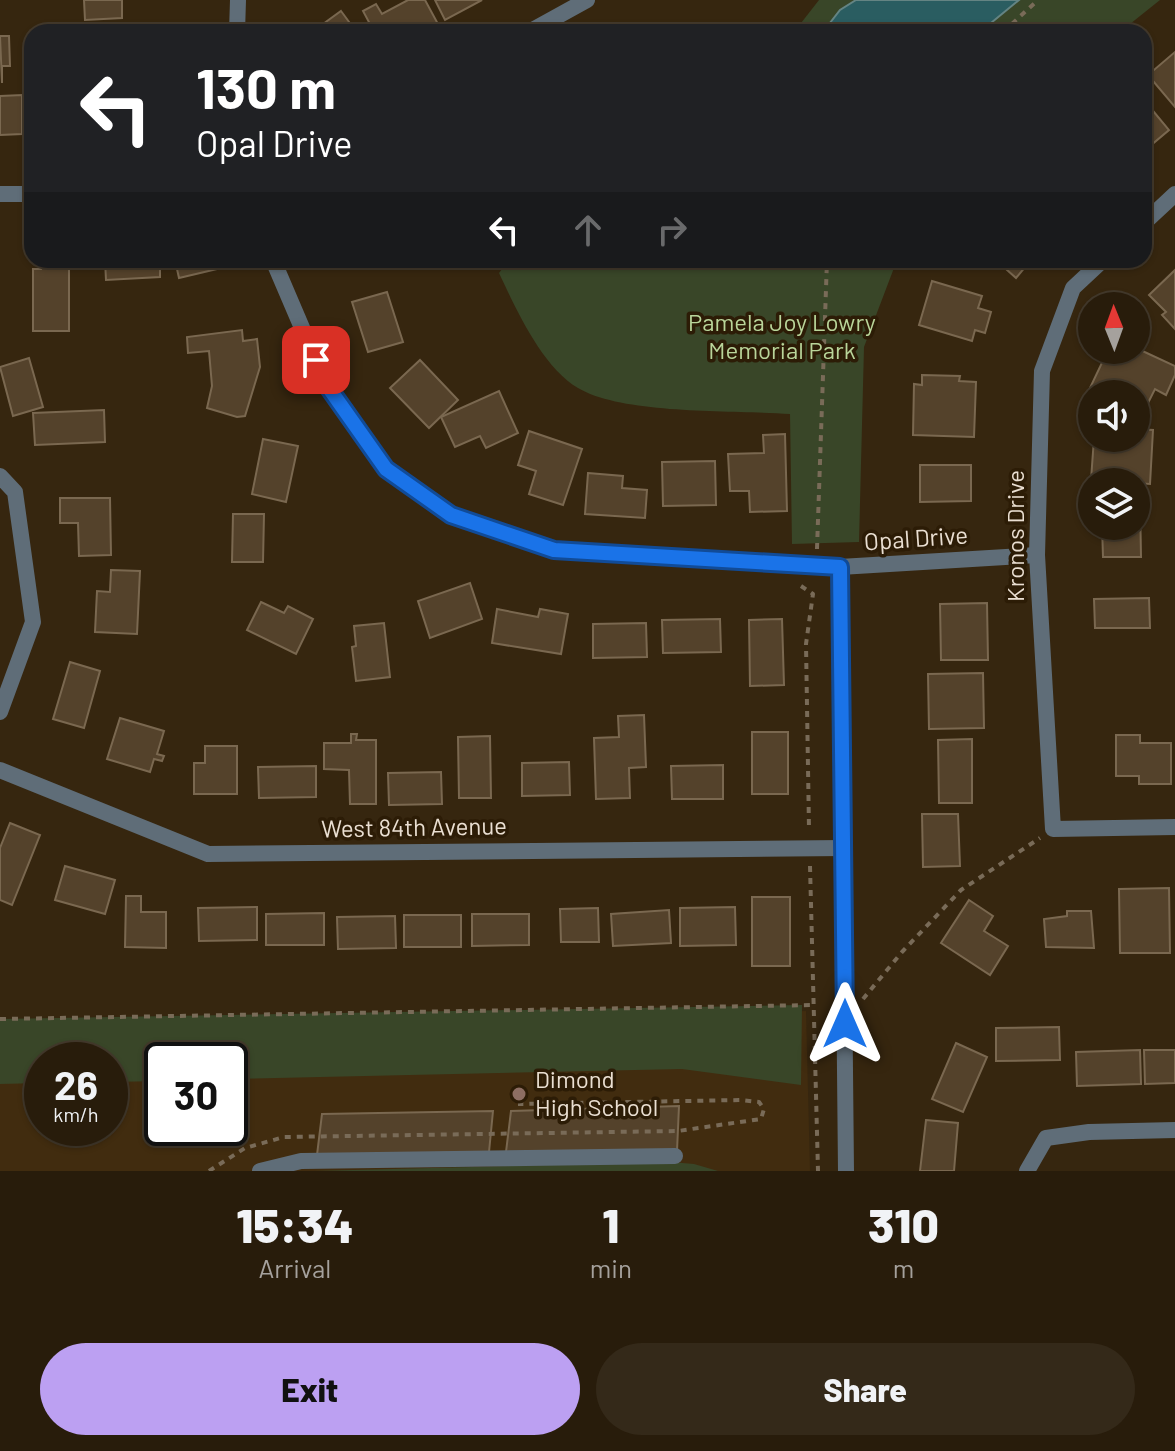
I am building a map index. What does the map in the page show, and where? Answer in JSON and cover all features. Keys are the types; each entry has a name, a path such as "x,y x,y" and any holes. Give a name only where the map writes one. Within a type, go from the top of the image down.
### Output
{"street":[{"path":"237,24 238,0"},
{"path":"544,24 587,0"},
{"path":"0,194 24,194"},
{"path":"1152,216 1175,194"},
{"name":"Opal Drive","path":"276,268 326,384 386,469 451,515 554,550 840,567 1037,555"},
{"name":"Kronos Drive","path":"1053,829 1037,555 1042,371 1073,288 1094,268"},
{"path":"0,476 15,492 33,622 0,712"},
{"path":"840,567 846,1171"},
{"name":"West 84th Avenue","path":"0,770 208,854 844,848"},
{"path":"1053,829 1175,827"},
{"path":"1027,1171 1046,1138 1089,1132 1175,1130"},
{"path":"260,1171 301,1161 675,1156"}],"path":[{"path":"1012,24 1038,0"},
{"path":"818,544 827,268"},
{"path":"801,586 813,594 806,644 818,1171"},
{"path":"863,999 902,952 961,890 1053,829"},
{"path":"0,1019 814,1005"},
{"path":"209,1171 245,1148 284,1137 678,1131 761,1119 764,1109 759,1102 741,1100 518,1104"}],"shaded area":[{"name":"Dimond High School","path":"806,1011 810,1171 0,1171 0,1029"}],"green space":[{"path":"819,0 1160,0 1130,24 800,24"},
{"name":"Pamela Joy Lowry Memorial Park","path":"503,268 894,268 864,347 859,542 792,544 790,414 650,407 598,397 578,388 553,366 531,336 499,273"},
{"path":"802,1005 801,1085 682,1069 248,1079 248,1042 144,1042 144,1081 128,1082 128,1042 24,1042 24,1083 0,1084 0,1019"},
{"path":"671,1162 718,1171 313,1171"}],"water":[{"path":"856,0 1019,0 990,24 829,24 840,10"}],"building":[{"path":"84,0 122,0 122,18 85,20"},
{"path":"408,0 425,0 438,24 370,24 363,11 376,4 382,14"},
{"path":"435,0 482,0 445,20"},
{"path":"341,11 351,24 323,24"},
{"path":"0,36 9,36 10,66 2,66 2,83"},
{"path":"1175,52 1175,107 1152,80 1152,72"},
{"path":"22,95 22,134 0,135 0,96"},
{"path":"1152,110 1169,130 1152,144"},
{"path":"69,268 69,331 33,331 33,269"},
{"path":"105,268 160,268 160,277 106,280"},
{"path":"177,268 221,268 179,278"},
{"path":"1005,268 1024,268 1016,278"},
{"path":"1175,270 1175,329 1162,315 1166,312 1150,294"},
{"path":"932,281 982,296 978,308 991,312 985,333 975,330 972,341 919,325"},
{"path":"387,292 403,342 368,352 352,302"},
{"path":"242,330 243,341 257,339 260,367 245,416 237,417 207,408 212,386 209,351 188,353 187,337"},
{"path":"1150,354 1175,366 1175,375 1166,395 1155,389 1150,399 1150,380 1094,380 1101,364 1150,364"},
{"path":"29,358 43,407 13,416 0,367"},
{"path":"420,360 458,400 429,428 390,388"},
{"path":"922,375 960,376 959,381 976,382 974,437 913,435 914,384 922,385"},
{"path":"499,391 518,433 486,448 480,436 455,447 441,417"},
{"path":"104,410 105,442 35,445 33,413"},
{"path":"1150,430 1153,430 1150,484 1150,468 1092,468 1093,452 1150,452"},
{"path":"529,431 582,449 563,505 529,494 536,471 518,465"},
{"path":"785,434 787,511 750,512 749,491 730,491 728,454 764,453 763,435"},
{"path":"263,439 298,446 286,502 252,494"},
{"path":"715,461 716,505 663,506 662,462"},
{"path":"920,465 971,465 971,501 920,502"},
{"path":"588,473 623,476 622,488 647,490 645,518 585,514"},
{"path":"60,498 110,498 111,555 79,556 78,523 60,523"},
{"path":"233,514 264,514 263,562 232,562"},
{"path":"1102,540 1141,540 1141,557 1103,557"},
{"path":"111,570 140,571 137,634 95,632 97,591 110,592"},
{"path":"470,583 482,619 430,638 418,601"},
{"path":"1149,598 1150,628 1095,628 1094,599"},
{"path":"261,602 284,613 288,606 313,619 296,654 247,630"},
{"path":"987,603 988,660 941,660 940,604"},
{"path":"497,609 538,617 540,609 568,614 561,654 492,643"},
{"path":"720,619 721,652 663,653 662,620"},
{"path":"782,619 784,685 750,686 749,620"},
{"path":"384,623 390,677 356,681 352,647 356,646 354,626"},
{"path":"646,623 647,657 593,658 593,624"},
{"path":"70,662 100,671 84,728 53,719"},
{"path":"983,673 984,728 929,729 928,674"},
{"path":"644,715 646,767 629,768 630,798 596,799 594,738 619,737 618,716"},
{"path":"120,718 164,731 157,754 164,756 162,761 154,759 150,772 107,759"},
{"path":"752,732 788,732 788,794 752,794"},
{"path":"351,734 357,734 356,740 376,740 376,804 350,804 349,770 324,769 324,743 351,743"},
{"path":"1116,735 1140,735 1140,743 1171,743 1171,784 1139,784 1139,776 1116,776"},
{"path":"490,736 491,798 459,798 458,737"},
{"path":"972,739 972,803 939,803 938,740"},
{"path":"205,746 237,746 237,794 194,794 194,763 205,763"},
{"path":"569,762 570,795 522,796 522,763"},
{"path":"723,765 723,799 672,799 671,766"},
{"path":"316,766 316,797 259,798 258,767"},
{"path":"441,772 442,804 389,805 388,773"},
{"path":"922,814 958,814 960,866 923,867"},
{"path":"10,823 40,835 12,905 0,900 0,848"},
{"path":"65,866 115,880 105,914 55,900"},
{"path":"1169,888 1170,953 1120,953 1119,889"},
{"path":"126,896 141,896 141,912 166,912 166,948 125,947"},
{"path":"752,897 790,897 790,966 752,966"},
{"path":"969,900 993,916 984,931 1008,946 990,975 941,943"},
{"path":"257,907 257,940 199,941 198,908"},
{"path":"735,907 736,945 680,946 680,908"},
{"path":"598,908 599,942 561,942 560,909"},
{"path":"669,910 671,943 613,946 611,914"},
{"path":"1067,911 1091,911 1094,948 1046,947 1044,919 1067,916"},
{"path":"324,913 324,945 266,945 266,914"},
{"path":"472,914 529,914 529,945 472,946"},
{"path":"404,915 461,915 461,947 404,947"},
{"path":"395,916 396,948 338,949 337,917"},
{"path":"1059,1027 1060,1060 996,1061 996,1028"},
{"path":"956,1043 987,1057 963,1112 932,1099"},
{"path":"1140,1050 1141,1084 1077,1086 1076,1052"},
{"path":"1144,1050 1175,1050 1175,1083 1145,1084"},
{"path":"679,1106 677,1151 506,1152 511,1111"},
{"path":"493,1111 489,1152 317,1155 322,1114"},
{"path":"926,1120 958,1123 954,1171 920,1171"}],"place":[{"name":"Dimond High School","path":"519,1094"}],"route":[{"path":"316,360 326,384 386,469 451,515 554,550 840,567 845,1024"}]}
